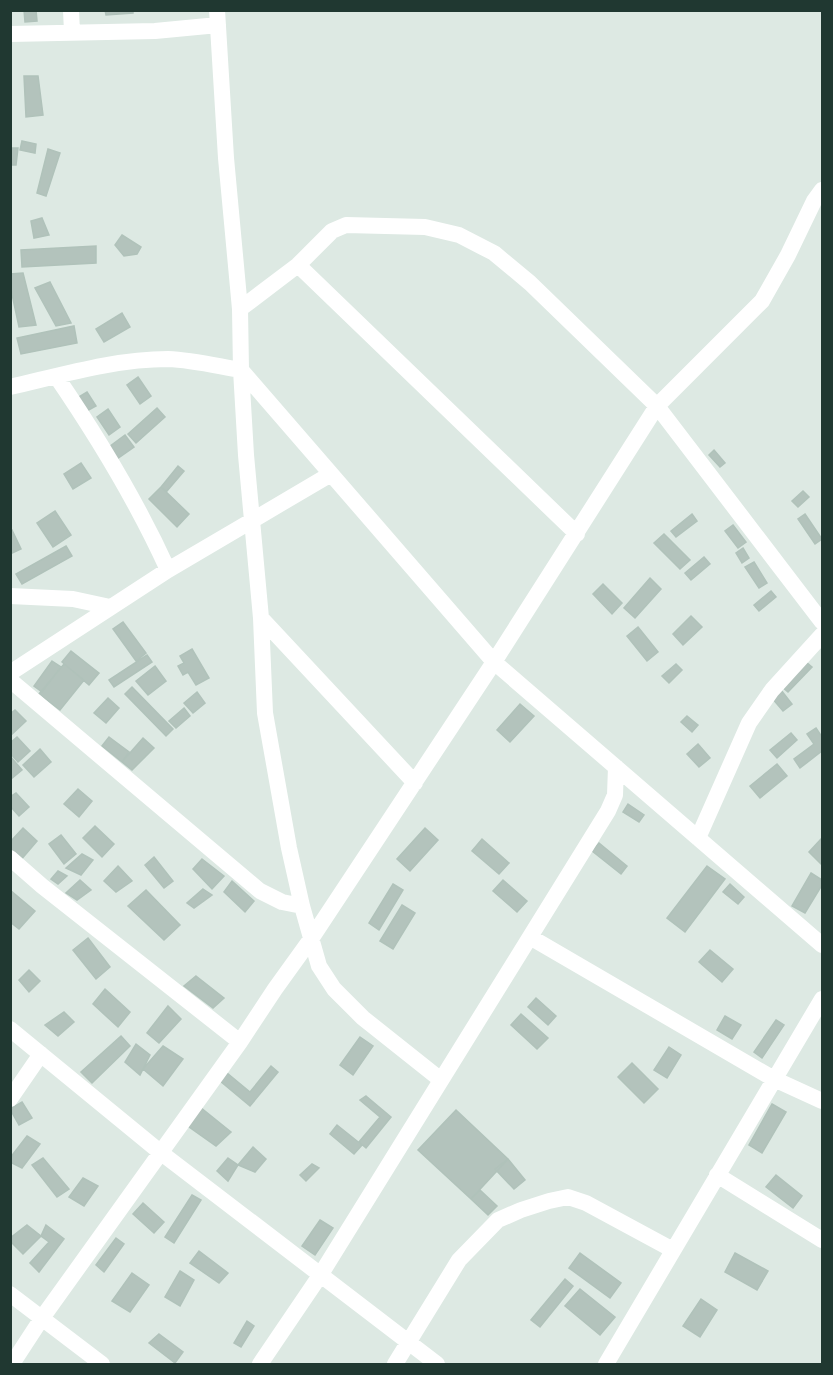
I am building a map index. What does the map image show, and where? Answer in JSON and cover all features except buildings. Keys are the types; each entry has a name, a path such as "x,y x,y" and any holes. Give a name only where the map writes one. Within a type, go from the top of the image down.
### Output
{"street":[{"path":"71,10 72,32"},
{"path":"10,34 155,31 217,18 226,158 240,309 246,455 261,618 265,713 289,848 311,939 320,966 334,989 363,1018 441,1080"},
{"path":"12,1365 42,1318 311,939 494,662 657,406 762,300 822,190"},
{"path":"240,309 298,265 332,231 346,225 425,227 459,235 494,253 530,283 657,406 822,622"},
{"path":"298,265 577,534"},
{"path":"10,387 117,364 170,359 241,370 494,662 822,945"},
{"path":"56,376 150,530 168,570"},
{"path":"10,673 168,570 331,474"},
{"path":"10,596 73,599 110,607"},
{"path":"261,618 415,783"},
{"path":"698,838 748,723 772,690 822,635"},
{"path":"10,680 260,891 282,902 302,906"},
{"path":"260,1365 321,1275 608,811 615,795 616,767"},
{"path":"10,858 42,886 240,1042"},
{"path":"530,937 774,1079 822,1101"},
{"path":"610,1363 673,1250 822,999"},
{"path":"10,1029 160,1152 437,1365"},
{"path":"10,1099 41,1054"},
{"path":"717,1175 822,1240"},
{"path":"395,1365 459,1260 498,1220 521,1209 568,1197 586,1203 673,1250"},
{"path":"10,1294 102,1365"}]}
